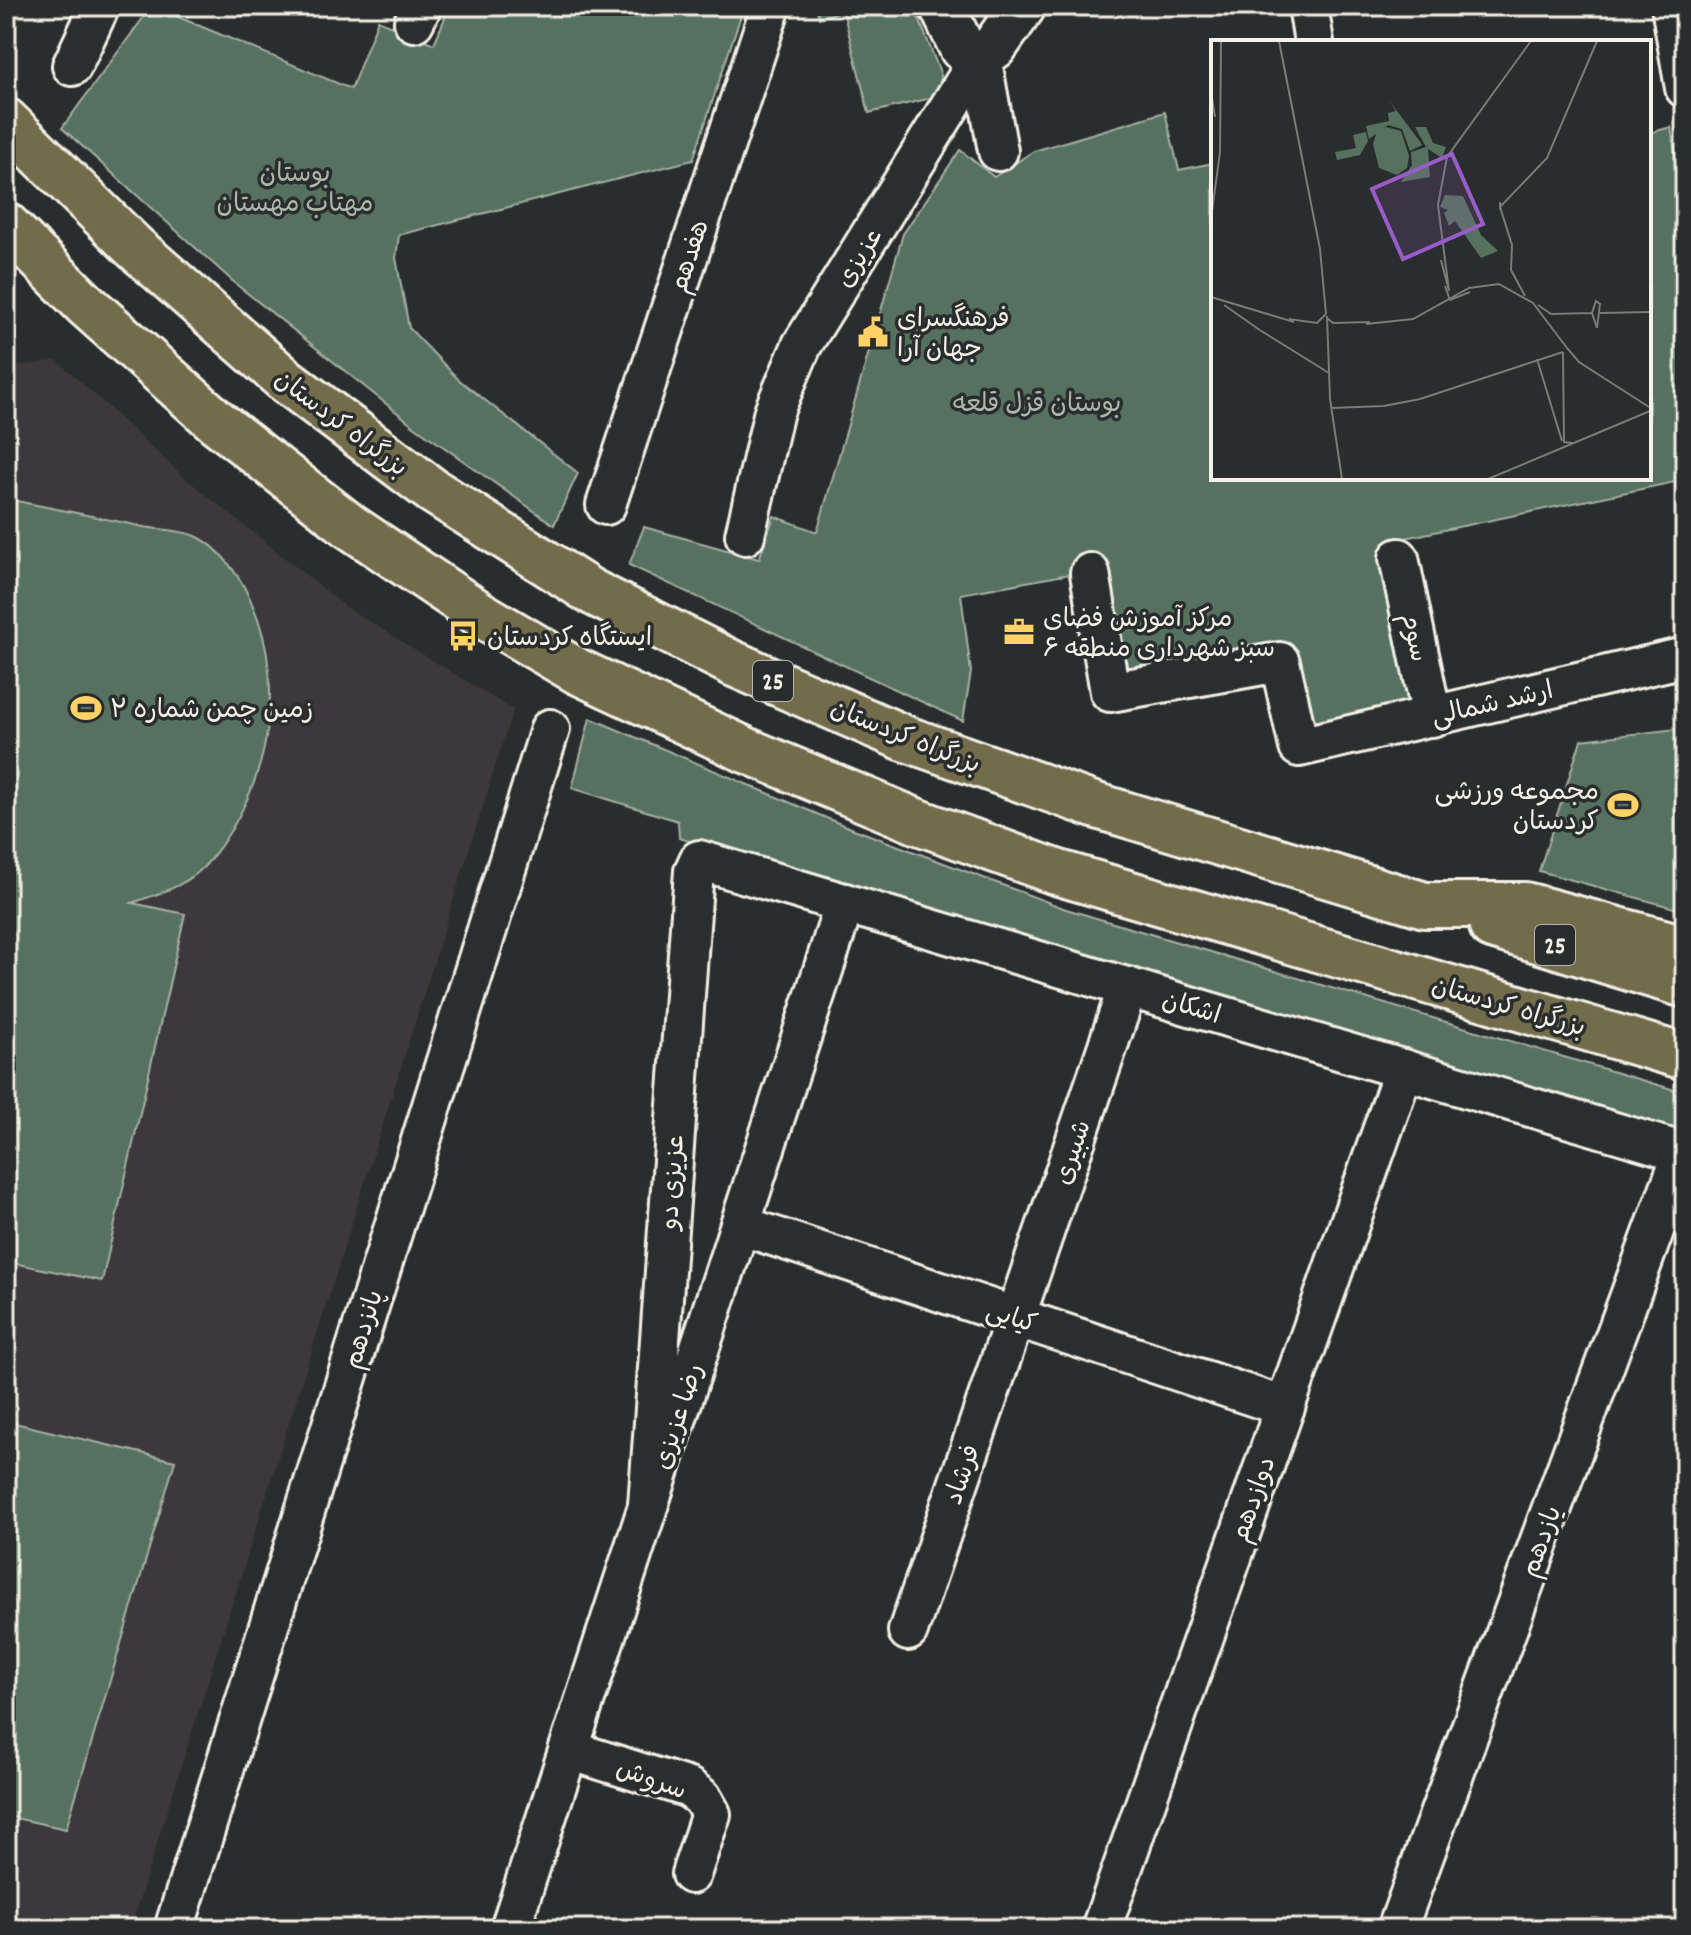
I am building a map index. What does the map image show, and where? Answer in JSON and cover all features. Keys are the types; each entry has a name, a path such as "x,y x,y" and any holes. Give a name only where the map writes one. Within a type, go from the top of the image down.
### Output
{"highway":[{"name":"بزرگراه کردستان","path":"6,121 133,246 284,379 433,491 590,591 732,663 904,738 1094,805 1425,905 1525,905 1685,948"},
{"name":"بزرگراه کردستان","path":"6,225 85,304 217,422 338,518 480,614 577,671 748,751 916,821 1056,872 1685,1057"},
{"name":"25","path":"1425,905 1685,985"}],"street":[{"path":"72,66 100,6"},
{"name":"هفدهم","path":"606,505 771,6"},
{"path":"942,6 962,48 981,56 998,151"},
{"name":"عزیزی","path":"745,535 774,411 802,345 981,56 994,47 1023,6"},
{"path":"1308,6 1314,40"},
{"path":"1671,6 1685,88"},
{"name":"سوم","path":"1399,558 1432,717"},
{"name":"ارشد شمالی","path":"1090,573 1110,692 1280,662 1299,747 1685,657"},
{"name":"پانزدهم","path":"174,1929 550,729"},
{"name":"اشکان","path":"699,860 1684,1153"},
{"name":"عزیزی دو","path":"648,1505 694,871 699,860"},
{"name":"رضا عزیزی","path":"510,1929 845,903"},
{"name":"شبیری","path":"1014,1317 1128,987"},
{"name":"دوازدهم","path":"1101,1929 1404,1069"},
{"name":"یازدهم","path":"1397,1929 1684,1153"},
{"name":"کیایی","path":"740,1225 1285,1407"},
{"name":"فرشاد","path":"908,1631 1014,1317"},
{"name":"سروش","path":"569,1750 689,1788 702,1798 711,1814 691,1874"}],"shaded area":[{"path":"57,360 185,478 346,607 513,710 130,1929 6,1929 6,368"}],"green space":[{"name":"بوستان مهتاب مهستان","path":"152,6 351,89 378,20 434,44 450,6 744,6 693,160 399,235 396,258 409,328 458,379 578,473 554,525 414,426 237,285 62,128"},
{"path":"816,6 914,6 941,75 940,89 931,98 869,113 843,11 819,18"},
{"name":"بوستان قزل قلعه","path":"1165,112 1179,170 1211,163 1211,480 1651,480 1651,132 1671,127 1678,172 1685,171 1685,480 1386,542 1423,705 1310,732 1289,643 1129,680 1108,567 961,594 971,672 963,721 629,565 644,527 759,559 774,516 817,532 903,234 960,150 994,177 1034,151"},
{"path":"6,499 185,533 205,541 224,558 243,585 258,619 267,654 270,690 268,727 248,797 231,830 210,860 193,876 154,896 132,903 185,914 102,1281 13,1263 6,1211"},
{"path":"590,718 843,825 1066,909 1685,1093 1685,1137 679,838 678,821 572,788"},
{"name":"مجموعه ورزشی کردستان","path":"1685,728 1685,911 1539,871 1581,740"},
{"path":"6,1421 175,1461 66,1829 6,1816"}],"place":[{"name":"فرهنگسرای جهان آرا","path":"873,332"},
{"name":"مرکز آموزش فضای سبز شهرداری منطقه ۶","path":"1019,632"},
{"name":"ایستگاه کردستان","path":"463,636"},
{"name":"زمین چمن شماره ۲","path":"86,708"},
{"name":"مجموعه ورزشی کردستان","path":"1623,805"}]}
